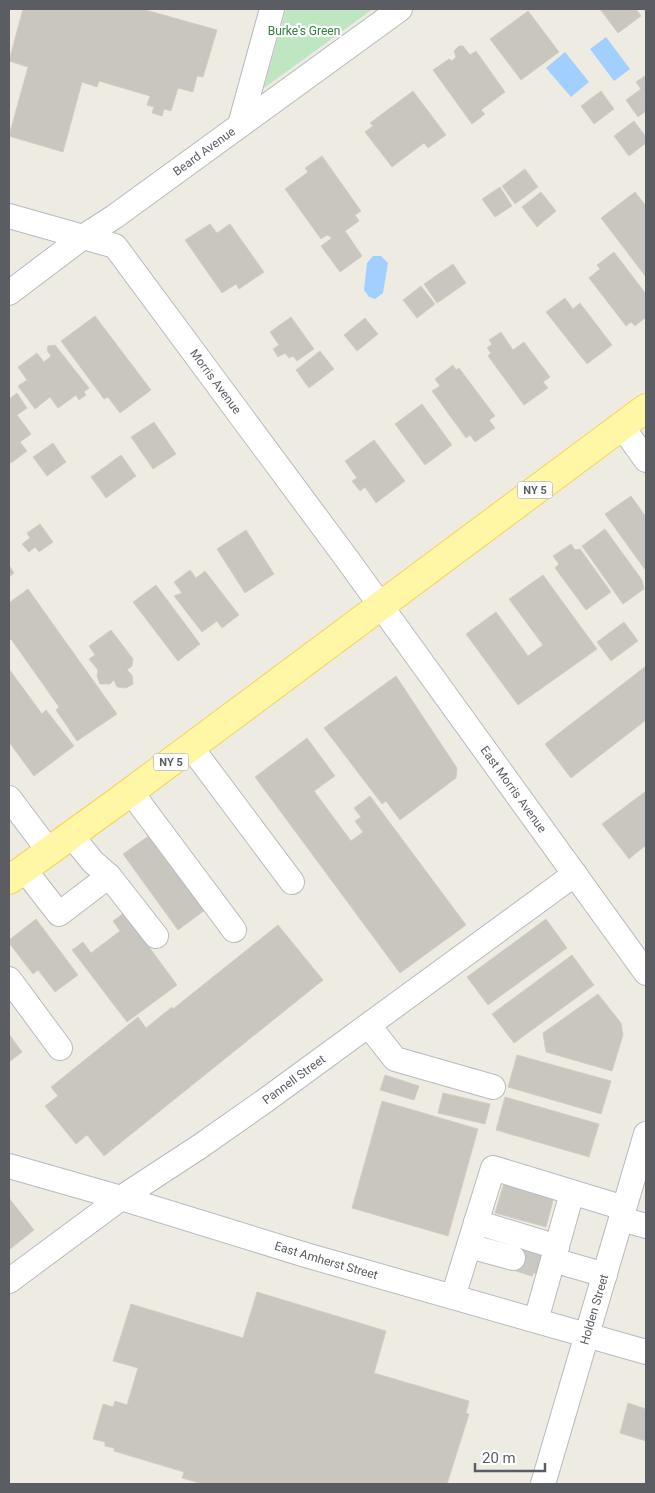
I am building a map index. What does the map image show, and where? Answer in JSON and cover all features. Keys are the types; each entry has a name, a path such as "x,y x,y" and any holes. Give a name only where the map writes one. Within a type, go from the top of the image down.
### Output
{"main road":[{"name":"NY 5","path":"16,874 131,792 646,408"}],"street":[{"path":"240,125 272,9"},
{"name":"Beard Avenue","path":"9,293 83,237 114,217 400,9"},
{"name":"Morris Avenue","path":"9,216 115,246 347,558 380,606"},
{"path":"621,425 646,460"},
{"name":"East Morris Avenue","path":"380,606 646,973"},
{"path":"191,747 292,882"},
{"path":"131,792 234,930"},
{"path":"9,798 49,851"},
{"path":"71,835 93,862 109,876 156,936"},
{"path":"16,874 59,914 109,876"},
{"name":"Pannell Street","path":"9,1281 122,1198 199,1148 369,1026 576,874"},
{"path":"9,979 60,1048"},
{"path":"369,1026 395,1059 493,1087"},
{"name":"Holden Street","path":"542,1484 646,1134"},
{"name":"East Amherst Street","path":"9,1166 122,1198 309,1256 646,1352"},
{"path":"453,1297 493,1168 572,1193 623,1214 646,1226"},
{"path":"536,1320 551,1261 572,1193"},
{"path":"476,1222 551,1261 605,1274"},
{"path":"469,1246 512,1258"}],"green space":[{"name":"Burke's Green","path":"286,9 373,9 264,88"}],"water":[{"path":"606,37 630,69 614,81 590,49"},
{"path":"565,52 589,82 571,97 546,68"},
{"path":"373,256 381,256 388,263 383,293 375,299 369,297 364,290 367,263"}],"building":[{"path":"23,9 142,9 217,30 203,77 197,76 193,92 178,88 171,111 164,109 162,116 152,113 154,107 147,105 150,96 99,81 97,87 82,82 63,152 9,136 28,67 9,61"},
{"path":"600,9 636,9 641,16 618,33"},
{"path":"528,11 559,52 521,80 490,39"},
{"path":"459,46 463,46 470,55 476,51 505,92 481,110 485,114 472,124 433,70 449,59 452,61 456,57 454,51"},
{"path":"646,75 646,111 638,117 626,100 641,89 636,82"},
{"path":"413,91 446,135 428,148 424,143 392,167 365,132 373,126 370,123"},
{"path":"601,91 614,109 594,124 581,106"},
{"path":"634,121 646,137 646,143 629,156 614,136"},
{"path":"322,156 361,211 355,215 359,221 345,231 362,256 340,272 321,246 332,238 327,235 321,239 285,189 308,172 305,168"},
{"path":"525,169 538,187 515,204 502,186"},
{"path":"500,187 512,206 495,217 482,199"},
{"path":"541,192 556,211 537,227 522,207"},
{"path":"635,192 646,206 646,277 601,218"},
{"path":"210,224 217,233 230,224 264,272 239,289 236,284 222,293 185,240"},
{"path":"614,252 646,294 646,317 635,326 631,322 626,326 589,278 600,269 597,265"},
{"path":"453,264 466,283 437,303 424,284"},
{"path":"421,286 435,304 417,318 403,300"},
{"path":"565,298 573,309 580,303 612,345 587,364 546,312"},
{"path":"95,316 151,390 120,413 108,397 104,399 61,341"},
{"path":"291,317 314,349 297,361 293,356 289,358 285,353 278,357 273,349 279,345 270,332"},
{"path":"365,318 378,334 357,351 344,335"},
{"path":"501,332 513,350 524,342 550,377 543,382 548,388 524,405 488,356 491,353 487,348 492,344 489,340"},
{"path":"55,345 89,388 84,392 86,395 79,400 76,395 58,408 50,397 35,409 18,386 27,380 18,367 37,353 44,362 51,356 47,350 48,346"},
{"path":"320,351 334,369 309,388 296,370"},
{"path":"453,365 456,370 459,368 495,416 489,420 495,428 475,442 470,435 466,438 432,391 440,386 435,379"},
{"path":"17,393 27,408 17,415 31,434 20,442 27,451 11,463 9,459 9,399"},
{"path":"422,404 452,445 425,465 395,424"},
{"path":"154,422 176,454 153,469 131,437"},
{"path":"374,440 405,481 376,503 365,487 360,491 352,481 357,478 345,461"},
{"path":"53,443 66,462 47,476 33,457"},
{"path":"121,455 136,476 106,498 91,477"},
{"path":"631,496 646,517 646,571 605,514"},
{"path":"40,524 53,542 39,552 35,547 29,552 22,544 30,538 27,533"},
{"path":"605,529 642,580 644,589 623,604 582,546"},
{"path":"246,530 274,574 245,593 217,549"},
{"path":"571,544 575,550 580,549 611,592 586,610 555,568 559,564 553,556"},
{"path":"9,565 14,573 9,577"},
{"path":"190,570 196,578 205,571 239,615 222,628 217,621 202,632 174,596 182,593 174,582"},
{"path":"543,575 597,649 518,705 466,634 496,612 528,656 543,645 509,599"},
{"path":"156,585 200,644 178,661 133,602"},
{"path":"28,589 117,714 77,741 56,710 59,707 11,639 9,641 9,603"},
{"path":"624,622 638,641 611,661 597,642"},
{"path":"111,630 133,659 132,666 127,670 132,675 133,684 126,688 117,687 114,680 110,684 100,684 97,676 98,670 89,659 95,655 89,646"},
{"path":"646,666 646,720 571,778 545,744"},
{"path":"9,669 42,714 46,710 74,746 34,776 9,742"},
{"path":"396,676 457,768 456,778 400,820 386,801 382,804 324,728"},
{"path":"307,738 335,776 314,791 351,841 363,832 355,821 361,817 354,808 370,796 466,925 400,973 255,777"},
{"path":"646,791 646,845 629,859 602,824"},
{"path":"150,835 205,910 178,930 123,854"},
{"path":"124,913 177,985 127,1022 72,950 83,942 91,953 120,931 113,921"},
{"path":"36,919 78,975 55,992 38,970 33,974 9,943 9,940"},
{"path":"546,919 567,948 488,1005 467,977"},
{"path":"278,925 323,980 104,1156 87,1135 76,1144 45,1106 58,1096 51,1087 138,1017 146,1028 172,1007 173,1009"},
{"path":"572,955 594,985 514,1043 492,1014"},
{"path":"598,994 621,1023 623,1035 612,1071 546,1052 543,1033"},
{"path":"9,1034 22,1052 9,1062"},
{"path":"517,1055 611,1081 601,1114 508,1087"},
{"path":"385,1075 419,1086 414,1100 380,1090"},
{"path":"443,1093 490,1104 485,1124 438,1113"},
{"path":"505,1097 599,1124 589,1157 496,1130"},
{"path":"382,1101 478,1129 448,1236 352,1208"},
{"path":"504,1183 554,1197 546,1227 495,1213"},
{"path":"9,1198 34,1230 9,1250"},
{"path":"517,1242 548,1251 541,1275 510,1267"},
{"path":"257,1292 386,1331 374,1373 469,1401 466,1413 469,1414 447,1484 203,1484 182,1478 184,1472 114,1451 114,1448 105,1446 105,1442 93,1439 103,1404 113,1407 115,1401 127,1405 138,1368 113,1361 131,1304 243,1338"},
{"path":"628,1403 646,1409 646,1441 620,1433"}],"tunnel":[{"path":"513,1258 543,1267"}]}
